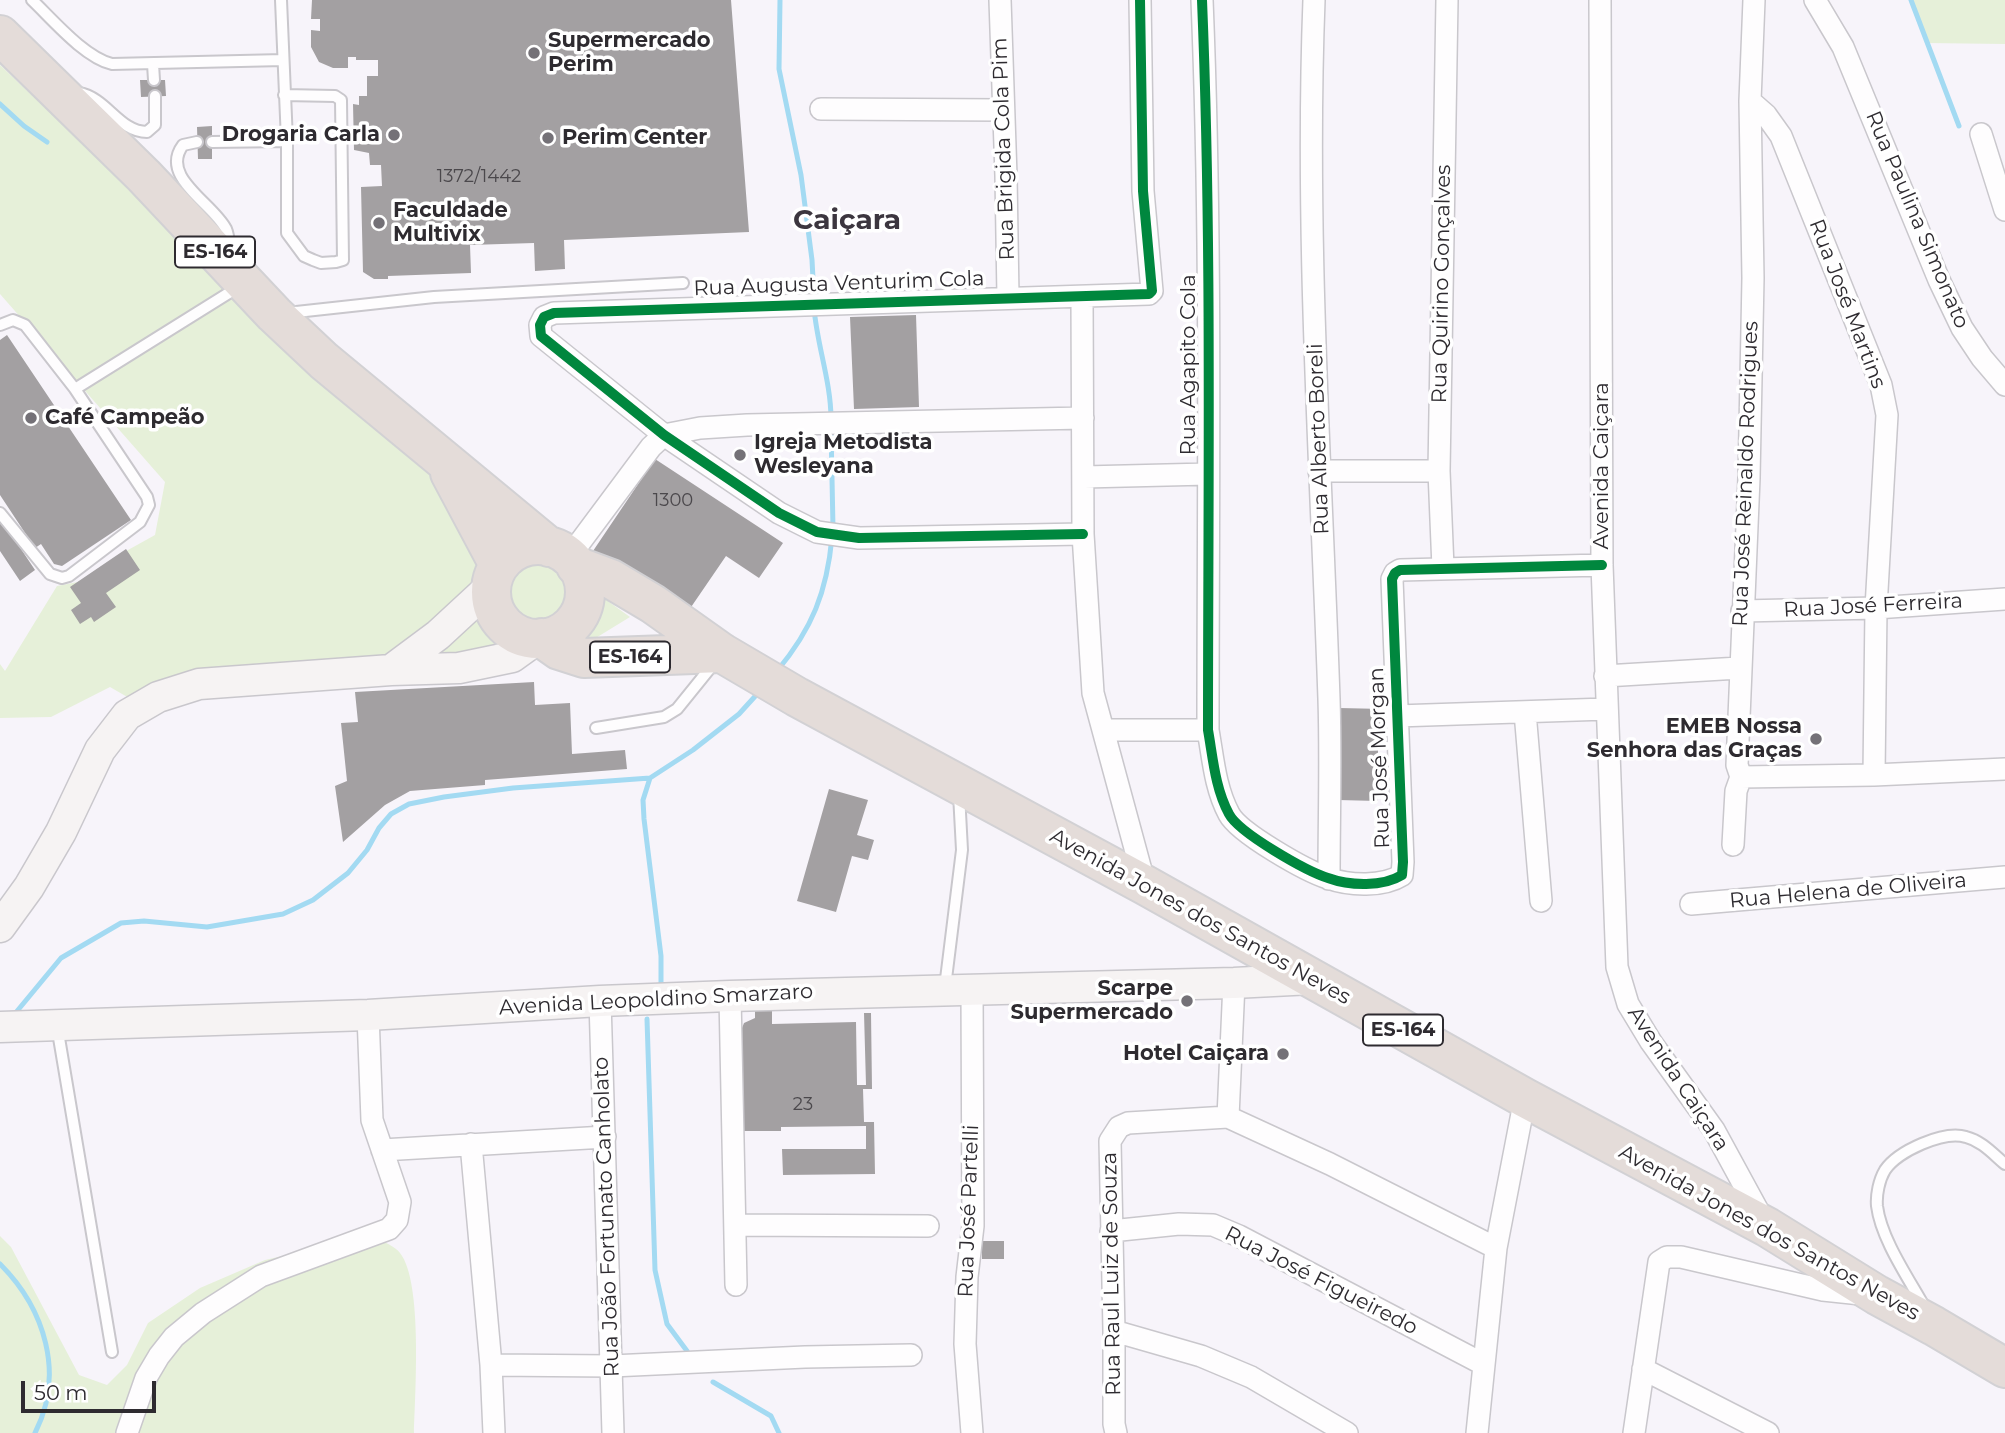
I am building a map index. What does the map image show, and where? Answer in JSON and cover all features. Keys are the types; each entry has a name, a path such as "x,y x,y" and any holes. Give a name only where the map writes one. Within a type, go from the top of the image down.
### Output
{"highway":[{"name":"Avenida Jones dos Santos Neves","path":"0,35 144,176 274,314 324,361 565,557"},
{"name":"Avenida Jones dos Santos Neves","path":"441,456 495,575 494,608 506,627 515,633 540,639 559,650 584,658 736,661"},
{"name":"Avenida Jones dos Santos Neves","path":"495,575 516,551 527,547 565,557 611,579 653,604 736,661 797,697 1145,886 1525,1098 1767,1227 1877,1295 2005,1368"},
{"name":"ES-164","path":"540,639 559,634 582,609 584,587 565,557"}],"street":[{"name":"Rua Brigida Cola Pim","path":"1000,0 1008,298"},
{"name":"Rua Augusta Venturim Cola","path":"664,435 541,335 540,325 544,317 554,313 804,304 1142,296 1152,291 1143,191 1140,0"},
{"name":"Rua Agapito Cola","path":"1202,0 1209,301 1208,730"},
{"name":"Rua Alberto Boreli","path":"1314,0 1312,181 1319,471 1329,701 1329,879"},
{"name":"Rua Quirino Gonçalves","path":"1443,568 1439,471 1447,0"},
{"name":"Avenida Caiçara","path":"1600,0 1602,565 1617,967 1628,1004 1651,1042 1714,1130 1767,1227"},
{"name":"Rua José Reinaldo Rodrigues","path":"1733,845 1736,791 1741,777 1737,765 1739,668 1749,478 1753,278 1750,101 1754,0"},
{"name":"Rua Paulina Simonato","path":"1815,0 1843,47 1939,280 1962,328 1982,358 2005,385"},
{"name":"Rua José Martins","path":"1750,101 1781,136 1881,385 1887,415 1876,608 1874,775"},
{"path":"821,110 1002,110"},
{"path":"1981,134 2005,211"},
{"path":"1082,297 1083,534 1093,693 1145,886"},
{"path":"565,557 651,447 664,435 700,428 1083,418"},
{"path":"664,435 779,513 799,524 834,535 1083,534"},
{"path":"1319,471 1439,471"},
{"path":"1084,477 1208,474"},
{"path":"1443,568 1602,565"},
{"name":"Rua José Morgan","path":"1208,730 1217,783 1229,815 1245,833 1329,879 1369,884 1390,882 1402,875 1392,579 1400,570 1443,568"},
{"path":"391,670 438,635 495,575"},
{"name":"Rua José Ferreira","path":"1742,611 1876,608 2005,599"},
{"path":"0,927 29,887 61,832 100,750 127,715 158,696 199,684 391,670 459,668 512,657 540,639"},
{"path":"1605,676 1739,668"},
{"path":"1397,716 1606,709"},
{"path":"1525,712 1541,901"},
{"path":"1103,730 1208,730"},
{"path":"1741,777 2005,769"},
{"name":"Rua Helena de Oliveira","path":"1692,904 2005,877"},
{"name":"Avenida Leopoldino Smarzaro","path":"0,1027 57,1023 368,1015 730,996 1311,979"},
{"path":"1234,983 1228,1116 1496,1248"},
{"name":"Rua José Partelli","path":"958,989 973,1226 967,1277 965,1344 972,1433"},
{"path":"730,996 736,1284"},
{"name":"Rua João Fortunato Canholato","path":"600,1001 612,1433"},
{"path":"127,1433 146,1378 159,1356 174,1337 203,1313 261,1276 389,1229 397,1220 400,1202 372,1120 368,1015"},
{"path":"1477,1433 1496,1248 1525,1098"},
{"name":"Rua Raul Luiz de Souza","path":"1116,1433 1110,1141 1119,1127 1128,1123 1228,1116"},
{"path":"382,1150 605,1137"},
{"path":"471,1144 491,1365 494,1433"},
{"name":"Rua José Figueiredo","path":"1111,1231 1179,1224 1213,1225 1239,1236 1483,1364"},
{"path":"735,1225 928,1226"},
{"path":"1634,1433 1659,1262 1667,1257 1681,1257 1823,1290 1877,1295"},
{"path":"1114,1331 1201,1356 1251,1377 1347,1433"},
{"path":"491,1365 612,1366 911,1355"},
{"path":"1643,1369 1768,1433"}],"lane":[{"path":"32,0 80,46 102,62 153,64 283,60"},
{"path":"281,0 287,233 304,256 321,263 343,260 341,100 332,96 284,95"},
{"path":"153,64 154,80"},
{"path":"58,90 86,94 100,102 131,129 139,132 147,132 155,125 155,96"},
{"path":"212,142 286,141"},
{"path":"75,389 239,276 228,232 179,173 175,162 183,145 197,142"},
{"path":"274,314 434,297 683,284"},
{"path":"0,326 13,320 25,325 75,389 147,497 149,505 140,522 69,576 62,578 50,574 0,513"},
{"path":"596,728 664,717 736,661"},
{"path":"958,989 962,850 959,784"},
{"path":"57,1023 112,1352"},
{"path":"1934,1326 1888,1241 1877,1207 1878,1186 1885,1170 1903,1155 1936,1138 1948,1135 1965,1136 1981,1143 2005,1164"}],"green space":[{"path":"1912,0 2005,0 2005,44 1926,43"},
{"path":"0,65 371,416 510,531 630,617 568,655 441,664 136,702 110,687 51,717 0,718 0,664 5,671 57,586 88,580 128,550 155,535 165,482 0,294"},
{"path":"0,1236 11,1247 79,1375 107,1385 127,1365 148,1323 200,1288 265,1260 334,1244 377,1238 400,1253 412,1288 416,1339 414,1433 0,1433"}],"building":[{"name":"Perim Center","path":"312,0 731,0 749,232 564,240 565,269 535,271 534,243 470,245 471,273 388,276 388,279 374,279 363,272 361,187 382,186 381,165 370,165 369,153 354,150 353,104 359,105 359,96 367,96 367,76 378,76 378,60 356,60 356,57 348,57 348,68 333,68 319,62 311,47 311,30 320,31 320,19 311,19"},
{"path":"140,80 165,80 166,96 141,97"},
{"path":"212,126 212,159 198,159 197,127"},
{"path":"916,315 919,407 854,409 850,317"},
{"name":"Café Campeão","path":"7,335 131,520 62,566 54,564 41,544 35,548 0,495 0,340"},
{"path":"655,459 783,543 759,578 726,556 687,613 593,551"},
{"path":"3,522 35,570 20,581 0,551 0,524"},
{"path":"126,549 140,570 106,593 116,607 94,622 91,617 80,624 71,610 81,603 70,587"},
{"path":"534,682 535,705 570,703 572,754 625,750 627,769 485,780 485,785 410,791 385,805 343,842 335,786 347,781 341,723 358,722 355,692"},
{"path":"1339,708 1384,709 1384,725 1378,725 1378,801 1338,800"},
{"path":"829,789 868,800 857,835 874,840 868,860 852,856 836,912 797,901"},
{"path":"772,1009 772,1024 856,1022 857,1085 866,1085 864,1013 871,1013 872,1089 863,1089 864,1122 874,1122 875,1174 783,1175 782,1149 866,1149 866,1126 781,1127 781,1131 743,1131 742,1028 744,1023 755,1018 755,1010"},
{"path":"982,1241 1004,1241 1004,1259 982,1259"}],"waterway":[{"path":"780,0 779,69 801,175 814,298"},
{"path":"1911,0 1959,126"},
{"path":"0,104 47,142"},
{"path":"814,308 829,391 831,419"},
{"path":"831,429 833,528"},
{"path":"777,671 800,640 816,609 826,575 832,537"},
{"path":"13,1016 61,958 121,923 144,921 207,927 283,914 313,900 348,873 391,814 409,804 513,788 650,778 693,750 739,714 759,692"},
{"path":"650,778 643,800 644,819 661,956 661,983"},
{"path":"647,1019 655,1270 667,1324 687,1351"},
{"path":"0,1264 29,1301 46,1343 49,1388 35,1433"},
{"path":"713,1382 771,1416 779,1433"}],"cycle path":[{"path":"1083,534 859,538 817,532 779,513 664,435 541,336 540,325 544,317 554,313 1149,294 1152,291 1143,191 1140,0"},
{"path":"1202,0 1208,273 1208,730 1218,783 1229,814 1259,841 1328,878 1346,883 1366,884 1386,882 1402,875 1392,579 1395,573 1400,570 1602,565"}],"place":[{"name":"Supermercado Perim","path":"534,53"},
{"name":"Drogaria Carla","path":"394,135"},
{"name":"Perim Center","path":"548,138"},
{"name":"Faculdade Multivix","path":"379,223"},
{"name":"Café Campeão","path":"31,418"},
{"name":"Igreja Metodista Wesleyana","path":"740,455"},
{"name":"EMEB Nossa Senhora das Graças","path":"1816,739"},
{"name":"Scarpe Supermercado","path":"1187,1001"},
{"name":"Hotel Caiçara","path":"1283,1054"}],"district":[{"name":"Caiçara","path":"847,221"}]}
